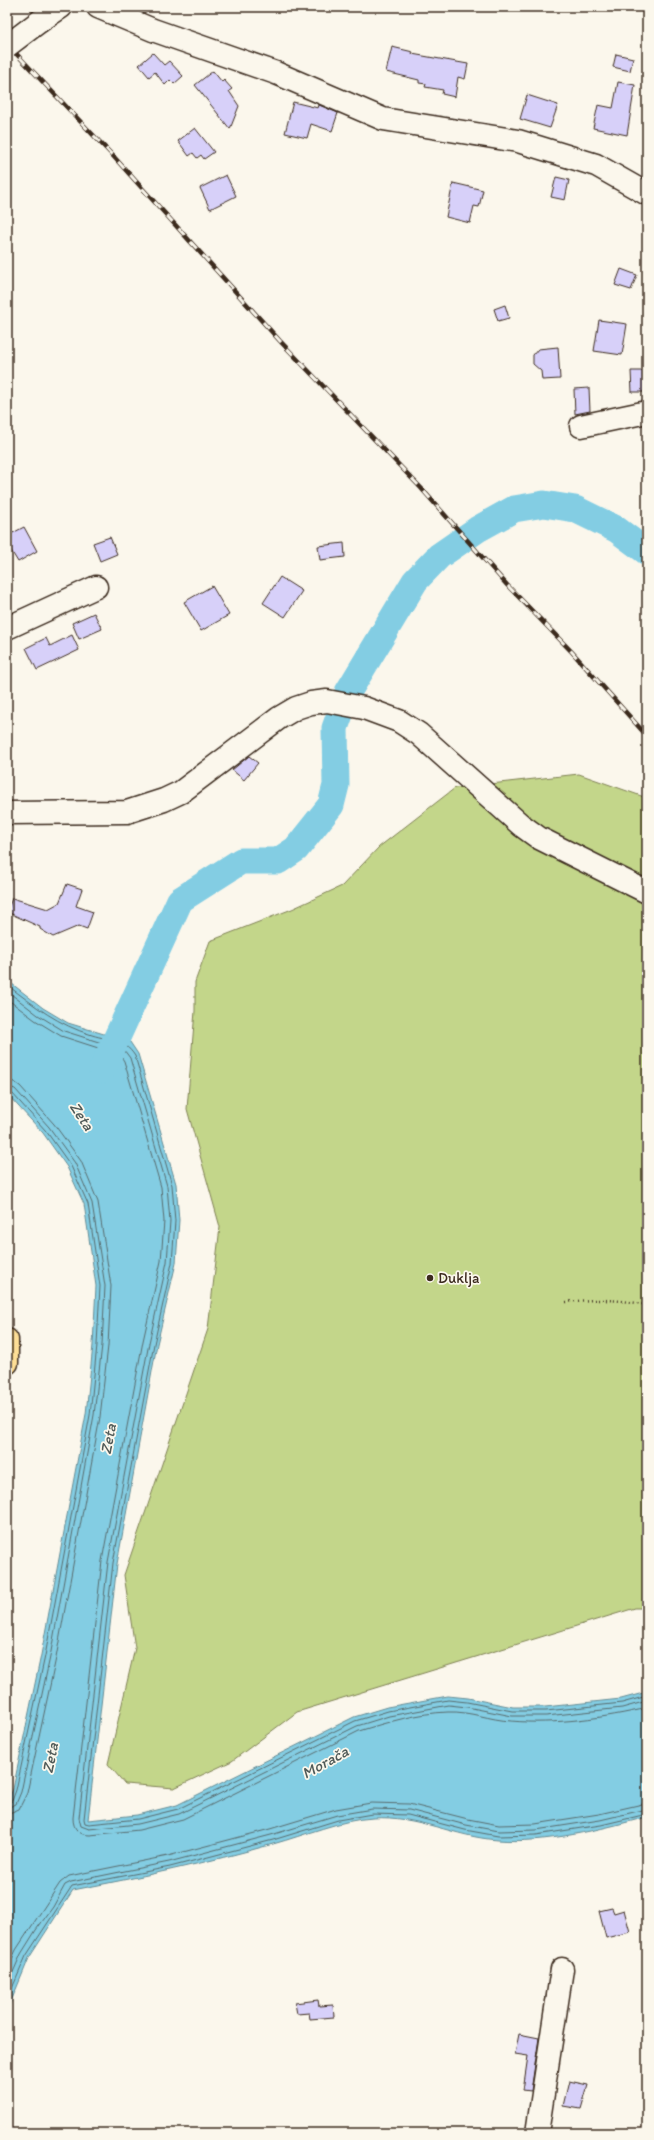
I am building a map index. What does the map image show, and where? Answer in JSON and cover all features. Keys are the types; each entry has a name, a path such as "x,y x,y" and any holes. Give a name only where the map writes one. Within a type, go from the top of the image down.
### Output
{"main road":[{"path":"7,1340 7,1363"}],"street":[{"path":"7,46 61,7"},
{"path":"98,7 153,30 276,73 383,119 518,141 596,165 647,194"},
{"path":"581,426 647,412"},
{"path":"7,628 96,587"},
{"path":"7,813 127,812 164,800 181,792 279,718 296,708 311,702 327,701 364,708 399,721 419,734 521,825 539,838 647,892"},
{"path":"537,2133 562,1969"}],"path":[{"path":"566,1302 602,1298 626,1300 647,1305"}],"green space":[{"name":"Duklja","path":"579,774 647,798 647,1608 635,1608 297,1712 232,1761 174,1788 125,1784 108,1764 135,1648 124,1575 208,1329 220,1227 187,1109 195,1011 195,982 210,941 292,909 342,886 379,847 455,788"}],"water":[{"path":"7,980 43,1008 68,1023 130,1042 138,1054 176,1184 179,1220 176,1263 157,1344 117,1564 88,1820 137,1815 177,1805 354,1717 387,1707 448,1696 468,1698 513,1707 545,1707 621,1699 647,1692 647,1817 554,1838 516,1841 466,1835 405,1820 389,1818 360,1819 223,1857 148,1875 73,1890 29,1958 7,2011 7,1803 13,1789 41,1655 86,1414 93,1345 96,1286 84,1204 67,1167 43,1133 7,1094"}],"building":[{"path":"392,47 413,52 412,54 468,64 465,79 458,77 455,97 442,94 443,90 425,87 426,84 419,83 419,80 386,72"},
{"path":"153,53 164,65 169,61 183,76 174,84 170,80 165,85 155,72 149,77 139,65"},
{"path":"616,54 633,58 630,71 613,67"},
{"path":"213,71 222,82 224,80 232,89 229,91 239,106 230,129 195,85"},
{"path":"618,82 635,85 627,135 593,128 598,105 613,108"},
{"path":"527,95 558,105 550,128 520,119"},
{"path":"293,102 318,108 319,105 338,113 332,131 311,124 307,138 285,133"},
{"path":"195,128 214,152 204,159 201,155 197,158 193,153 189,156 178,141"},
{"path":"226,175 236,196 210,209 200,188"},
{"path":"556,177 569,180 565,200 551,197"},
{"path":"453,183 483,190 479,207 474,206 470,223 446,217"},
{"path":"621,269 637,275 631,290 615,285"},
{"path":"505,305 509,318 498,321 494,309"},
{"path":"599,320 627,324 622,355 594,351"},
{"path":"558,347 560,379 542,380 541,371 533,364 533,355 538,349"},
{"path":"631,371 647,371 647,392 632,392"},
{"path":"589,388 590,411 575,414 574,389"},
{"path":"24,527 37,551 18,562 7,544 7,536"},
{"path":"110,537 117,554 100,561 93,543"},
{"path":"344,543 345,557 320,560 318,546"},
{"path":"280,577 302,591 285,617 263,603"},
{"path":"212,586 229,615 201,631 184,602"},
{"path":"94,613 102,629 79,639 72,623"},
{"path":"72,635 79,650 37,670 26,648 46,638 50,646"},
{"path":"249,756 258,763 244,780 232,770"},
{"path":"67,884 82,889 76,906 93,912 87,929 79,926 53,937 40,929 40,927 7,912 12,898 48,909 59,903"},
{"path":"612,1908 614,1913 624,1910 630,1932 606,1938 599,1911"},
{"path":"318,2000 319,2006 333,2005 334,2017 310,2019 309,2013 297,2014 295,2003"},
{"path":"519,2034 539,2038 531,2091 523,2090 528,2056 515,2054"},
{"path":"569,2081 588,2085 581,2109 563,2106"}],"waterway":[{"path":"102,1070 180,900 241,861 278,861 296,849 331,805 336,785 335,728 348,692 415,581 439,556 478,529 514,509 544,504 575,509 616,529 647,552"}],"railway":[{"path":"7,44 114,157 280,341 421,488 507,585 572,652 647,736"}],"place":[{"name":"Duklja","path":"430,1278"}],"water label":[{"name":"Zeta","path":"82,1116"},
{"name":"Zeta","path":"108,1439"},
{"name":"Zeta","path":"50,1758"},
{"name":"Morača","path":"325,1762"}]}
